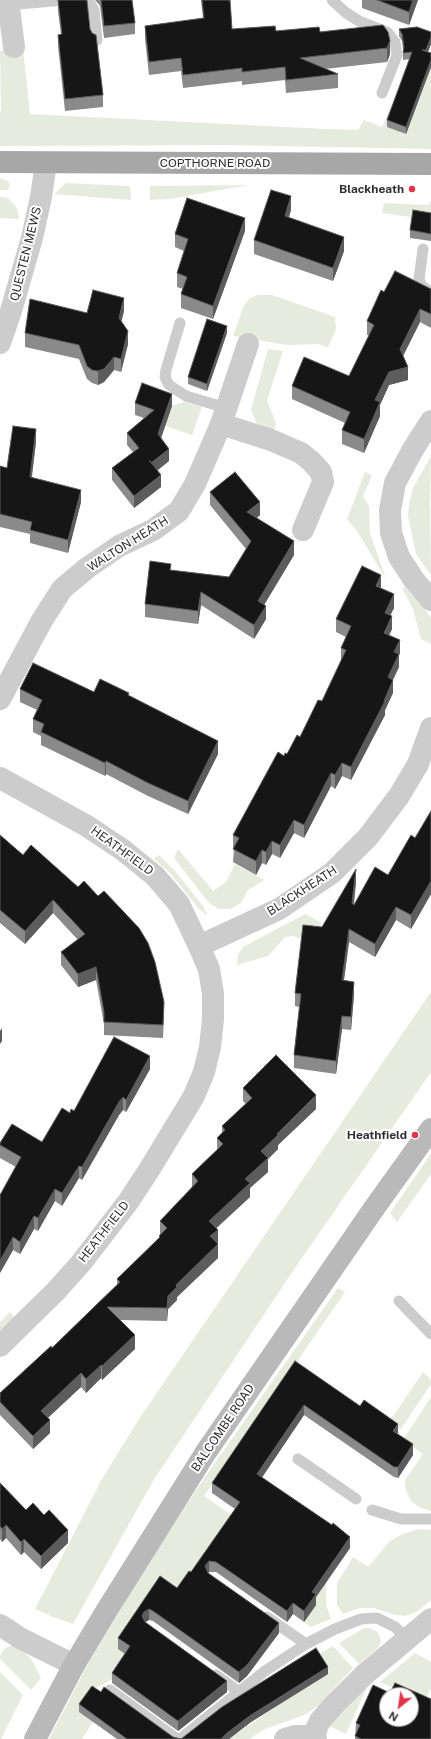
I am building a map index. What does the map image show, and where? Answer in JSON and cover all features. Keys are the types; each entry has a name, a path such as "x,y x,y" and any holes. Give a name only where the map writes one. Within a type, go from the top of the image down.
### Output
{"main road":[{"name":"COPTHORNE ROAD","path":"0,162 431,164"},
{"name":"BALCOMBE ROAD","path":"35,1739 74,1665 138,1557 206,1452 375,1207 431,1129"}],"street":[{"path":"8,2 14,47"},
{"name":"QUESTEN MEWS","path":"0,343 32,238 41,197 46,163"},
{"name":"WALTON HEATH","path":"0,699 41,622 62,589 87,568 113,550 153,530 179,511 195,484 223,416 248,344"},
{"path":"223,416 301,453 321,472 323,482 303,530"},
{"path":"431,421 412,451 395,483 390,510 391,533 399,557 414,580 431,600"},
{"name":"BLACKHEATH","path":"200,946 279,908 332,873 368,837 399,796 418,764 430,735"},
{"name":"HEATHFIELD","path":"0,778 87,826 123,850 155,876 179,904 200,946 209,969 213,994 213,1019 210,1047 204,1072 194,1096 150,1170 105,1233 56,1291 0,1346"},
{"path":"285,1739 295,1736 314,1737 320,1721 332,1706 364,1675 408,1640 431,1619"},
{"path":"0,1625 20,1638 74,1665"}],"lane":[{"path":"8,2 64,0"},
{"path":"86,0 94,10 97,40"},
{"path":"332,0 345,12 359,21 387,32 395,42 397,55 382,93"},
{"path":"423,249 419,279 421,285 431,293"},
{"path":"180,323 165,377 169,385 223,416"},
{"path":"399,1301 431,1334"},
{"path":"298,1460 356,1499"},
{"path":"372,1510 401,1519 431,1518"},
{"path":"256,1609 306,1644"},
{"path":"180,1739 265,1670 306,1644 335,1629 361,1619 377,1618 395,1627 408,1640"},
{"path":"206,1668 238,1691"},
{"path":"110,1690 177,1739"}],"shaded area":[{"path":"23,49 30,114 325,129 358,130 364,120 382,127 390,109 397,101 416,108 431,67 431,149 227,145 0,146 0,51"},
{"path":"0,178 8,181 10,186 7,190 0,190"},
{"path":"66,183 130,186 131,200 54,194"},
{"path":"249,185 169,199 150,200 150,186"},
{"path":"0,197 8,198 17,208 19,219 0,218"},
{"path":"431,201 431,220 382,213 384,203 428,205"},
{"path":"258,295 272,295 335,317 336,329 328,347 318,344 287,345 233,336 243,308 249,299"},
{"path":"268,349 283,351 267,401 276,423 273,434 262,428 256,422 251,410"},
{"path":"184,402 202,407 192,435 165,426 172,406"},
{"path":"431,456 431,575 416,554 408,516 413,488"},
{"path":"365,472 372,475 363,496 369,506 370,533 386,579 357,531 347,519"},
{"path":"405,587 431,618 431,644 421,639 413,609 402,588"},
{"path":"178,849 213,891 226,882 235,864 264,880 248,890 241,903 230,909 219,909 209,903 174,858"},
{"path":"159,855 175,871 203,906 208,916 199,909 171,874 154,859"},
{"path":"305,914 322,923 319,927 307,935 299,938 292,936 285,937 268,956 237,965 238,955 243,947"},
{"path":"431,992 431,1072 299,1262 153,1481 73,1624 35,1609 102,1479 139,1419"},
{"path":"431,1154 431,1174 397,1222 390,1213"},
{"path":"338,1288 345,1292 204,1496 326,1580 326,1605 331,1619 311,1627 304,1622 315,1605 221,1540 177,1599 159,1587 129,1657 115,1678 95,1688 79,1711 93,1722 82,1739 49,1739 87,1666 154,1553 203,1480"},
{"path":"10,1312 14,1317 0,1330 0,1322"},
{"path":"423,1372 431,1380 431,1384 401,1429 390,1421"},
{"path":"431,1397 431,1511 419,1507 411,1501 406,1490 405,1480 423,1454 403,1440"},
{"path":"418,1529 431,1530 431,1600 418,1611 406,1616 395,1615 374,1608 360,1608 343,1614 337,1605 337,1583 353,1557 368,1567 390,1541 403,1534"},
{"path":"364,1628 369,1628 376,1631 381,1641 379,1647 359,1664 339,1643"},
{"path":"12,1645 25,1652 33,1662 41,1678 31,1690 0,1659 4,1649"},
{"path":"333,1646 353,1668 318,1706 304,1715 263,1730 249,1739 229,1739 292,1696 316,1656"},
{"path":"415,1653 431,1662 431,1688 424,1702 419,1700 419,1687 391,1687 380,1682"},
{"path":"0,1672 23,1695 1,1739 0,1739"},
{"path":"367,1687 346,1734 329,1726"}],"building":[{"path":"58,0 87,0 90,29 92,33 96,35 103,95 65,99 58,35 62,34"},
{"path":"101,0 132,0 135,23 104,26"},
{"path":"202,0 230,0 232,29 275,26 276,31 319,27 320,32 383,25 388,32 390,41 387,48 300,58 338,74 286,80 285,67 242,72 242,68 183,75 181,58 149,62 145,26 204,18"},
{"path":"377,0 413,0 409,12"},
{"path":"417,27 431,32 431,37 426,50 422,50 431,53 431,60 406,127 387,120 412,52 403,53 404,47 402,34 399,29"},
{"path":"271,190 291,196 285,216 344,237 333,268 254,240"},
{"path":"187,198 245,218 213,306 181,294 187,277 177,273 188,239 175,234"},
{"path":"413,210 431,213 431,234 410,230"},
{"path":"395,271 431,289 431,314 420,309 400,349 408,367 389,372 375,400 380,402 364,439 342,430 350,412 292,386 304,357 349,376 374,325 367,321 381,290 384,292"},
{"path":"93,290 124,298 119,318 128,331 121,359 114,357 104,369 98,371 92,370 87,366 79,345 25,333 30,299 87,313"},
{"path":"207,319 227,326 207,384 188,377"},
{"path":"142,383 172,394 158,434 169,449 151,463 161,475 134,496 112,468 139,448 127,433 154,410 135,403"},
{"path":"13,426 36,429 30,477 81,490 68,540 30,530 32,522 0,514 0,466 7,468"},
{"path":"235,472 260,502 247,512 294,541 258,601 266,606 254,625 201,592 198,611 145,604 150,561 171,564 170,570 229,577 251,541 210,492"},
{"path":"362,566 381,575 376,586 394,594 385,613 392,616 384,633 400,640 394,652 399,654 388,677 393,680 385,701 351,767 342,763 335,775 331,773 304,825 294,820 280,845 272,841 266,852 262,850 256,861 233,849 239,838 233,835 278,752 284,756 285,753 287,754 297,735 300,737 318,700 322,701 346,650 341,648 351,626 336,619"},
{"path":"33,663 94,692 100,679 218,741 188,801 148,783 106,761 105,763 41,732 44,724 33,719 42,700 20,689"},
{"path":"431,811 431,881 411,915 396,907 375,944 349,929 342,980 354,982 351,1017 342,1016 336,1061 294,1055 301,994 295,993 303,925 322,927 356,869 352,903 354,905 375,867 388,875 411,835 415,838"},
{"path":"0,835 23,855 31,845 78,887 84,881 98,896 104,891 139,928 148,943 155,962 164,1002 163,1025 104,1022 104,1012 96,967 78,974 61,952 85,934 53,900 25,931 0,910"},
{"path":"114,1037 150,1056 126,1100 123,1097 119,1102 82,1167 79,1166 62,1193 55,1189 38,1218 34,1216 20,1242 13,1237 0,1261 0,1195 21,1157 0,1145 0,1143 12,1124 42,1142 62,1108 70,1113 71,1109 74,1111"},
{"path":"276,1055 316,1095 261,1151 268,1158 245,1179 250,1183 209,1221 218,1230 210,1236 218,1244 176,1285 177,1287 168,1296 167,1308 107,1307 135,1335 86,1379 81,1373 41,1411 50,1420 33,1436 0,1402 0,1393 51,1346 52,1348 120,1282 117,1279 160,1237 159,1236 167,1228 160,1221 198,1181 192,1174 223,1144 217,1138 225,1130 222,1126 252,1098 243,1088"},
{"path":"295,1361 360,1406 364,1400 398,1424 393,1431 413,1444 398,1467 394,1467 304,1405 257,1474 332,1525 333,1523 350,1537 312,1592 316,1594 304,1611 293,1603 287,1611 216,1562 209,1561 205,1566 208,1573 279,1623 247,1665 239,1672 153,1611 149,1609 144,1612 142,1616 145,1622 227,1681 178,1721 112,1673 130,1646 118,1638 160,1576 177,1588 189,1571 191,1572 240,1502 212,1483"},
{"path":"0,1483 26,1510 33,1503 44,1515 49,1510 68,1530 41,1556 24,1539 21,1542 6,1525 2,1529 0,1526"},
{"path":"316,1648 328,1667 251,1715 221,1739 181,1739 222,1707"},
{"path":"395,1683 404,1687 393,1687"},
{"path":"373,1685 379,1688 379,1727 419,1727 419,1694 431,1699 431,1739 361,1739 355,1736 360,1725 356,1723"},
{"path":"92,1686 101,1692 104,1687 173,1737 181,1739 127,1739 79,1704"}],"place":[{"name":"Blackheath","path":"412,189"},
{"name":"Heathfield","path":"415,1135"}]}
